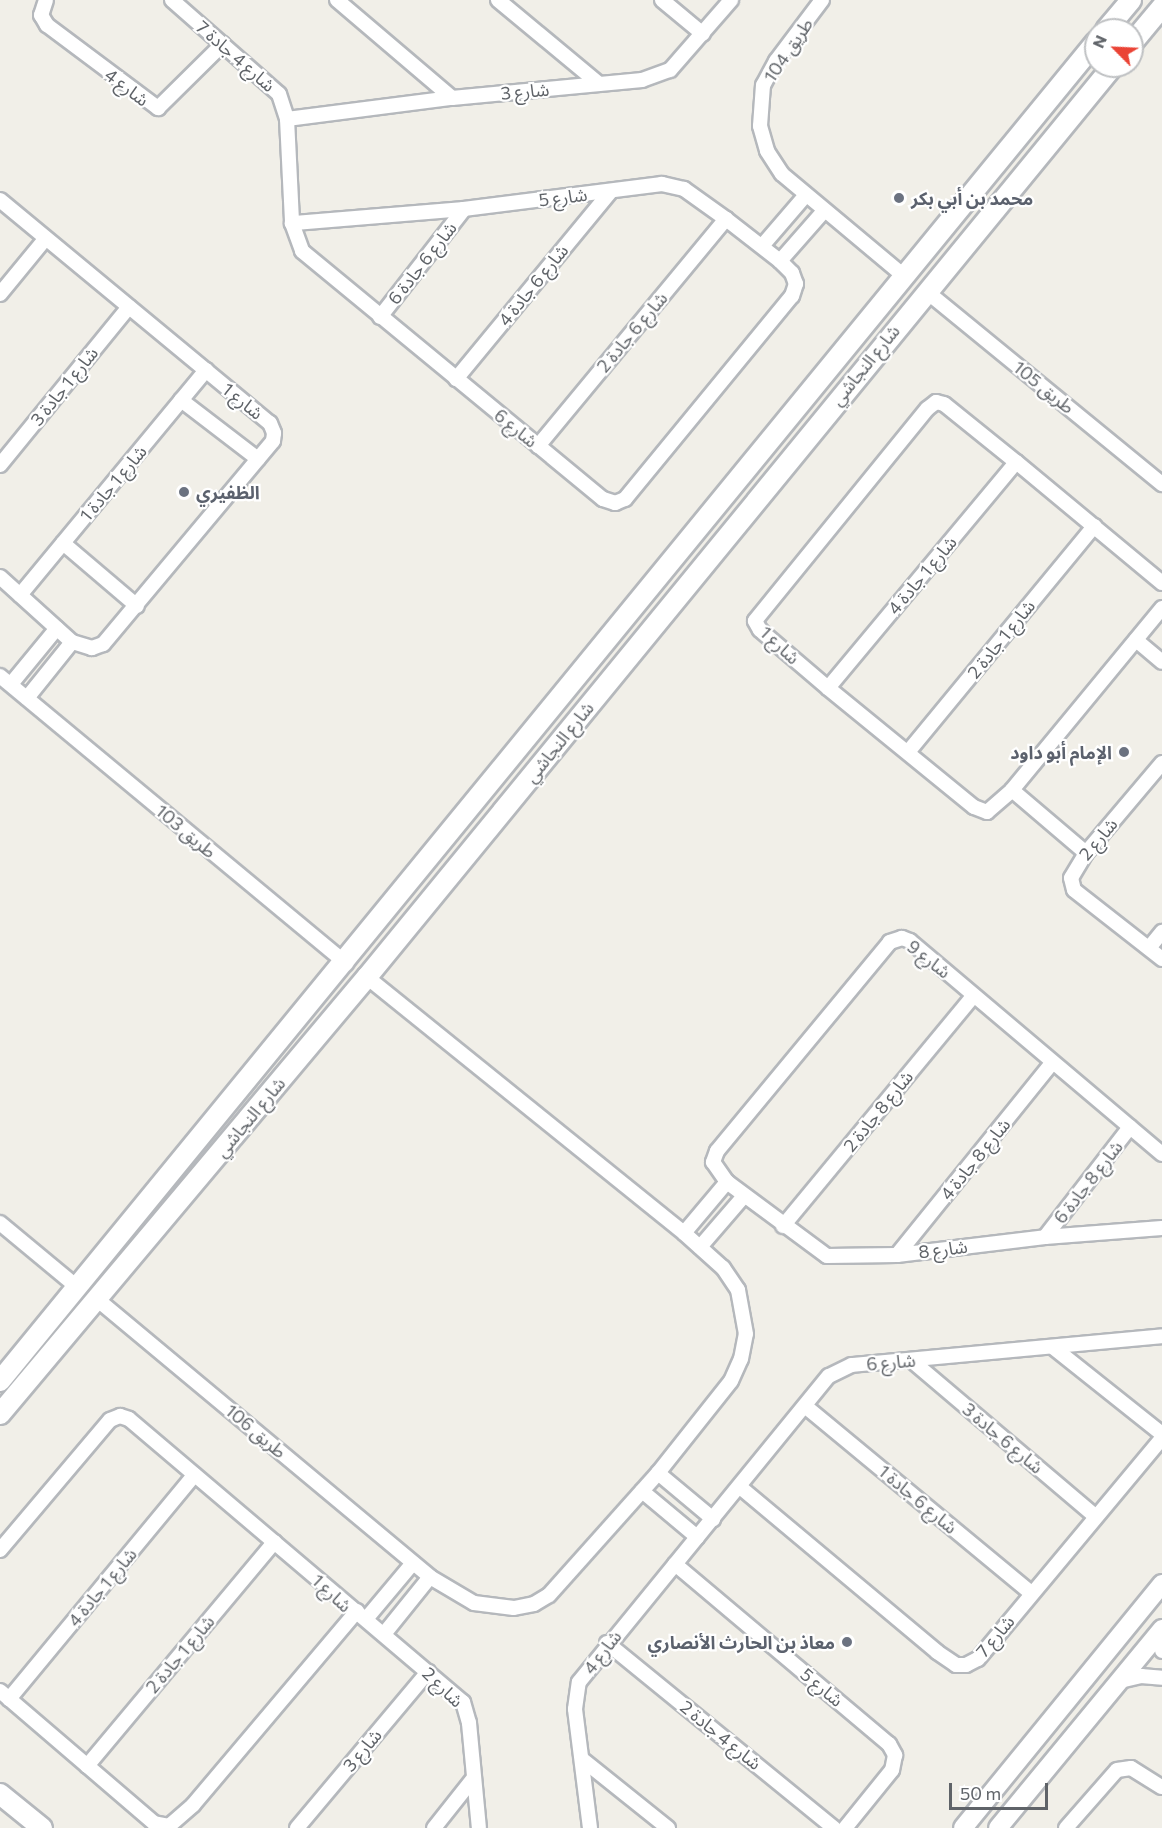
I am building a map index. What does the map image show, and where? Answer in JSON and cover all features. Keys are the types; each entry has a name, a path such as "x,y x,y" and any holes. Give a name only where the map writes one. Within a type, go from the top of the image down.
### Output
{"main road":[{"path":"1116,18 1131,0"},
{"path":"1144,29 1162,7"},
{"name":"شارع النجاشي","path":"0,1381 346,963 903,275 1084,56"},
{"path":"1081,60 1084,66"},
{"name":"شارع النجاشي","path":"0,1414 367,977 926,291 1103,78"},
{"path":"1057,90 1072,96 1077,108"},
{"path":"486,788 490,801 506,807"},
{"path":"460,820 476,823 480,839"},
{"path":"251,1077 258,1091 269,1094"},
{"path":"221,1113 235,1116 242,1127"},
{"path":"0,1794 42,1828"}],"street":[{"name":"شارع 4","path":"46,0 41,15 47,25 150,106 159,108 223,44"},
{"name":"شارع 4 جادة 7","path":"172,0 279,94 287,119"},
{"path":"337,0 452,98"},
{"path":"498,0 599,84"},
{"path":"662,0 703,34"},
{"name":"شارع 3","path":"287,119 452,98 642,80 670,70 731,0"},
{"name":"طريق 104","path":"822,0 776,61 759,103 767,151 782,174 805,196 903,275"},
{"name":"شارع 6","path":"287,119 292,223 302,251 603,499 615,503 625,499 792,296 796,284"},
{"name":"شارع 5","path":"292,223 464,209 662,184 684,189 726,219 780,261 792,273 796,284"},
{"name":"شارع 6 جادة 4","path":"456,379 610,192"},
{"path":"762,246 805,196"},
{"name":"شارع 1","path":"0,200 270,423 273,441 138,606 103,644 92,648 72,642"},
{"name":"شارع 6 جادة 6","path":"380,317 464,209"},
{"path":"780,261 824,211"},
{"name":"شارع 6 جادة 2","path":"538,446 726,219"},
{"path":"0,294 46,238"},
{"name":"طريق 105","path":"926,291 1162,484"},
{"name":"شارع 1 جادة 3","path":"0,465 129,307"},
{"name":"شارع 1 جادة 1","path":"20,595 206,370"},
{"path":"181,400 258,459"},
{"name":"شارع 1","path":"1162,584 944,404 936,402 927,409 755,621 760,630 828,688 980,811 993,810 1012,790 1162,608"},
{"name":"شارع 1 جادة 4","path":"828,688 1016,462"},
{"name":"شارع 1 جادة 2","path":"908,752 1094,526"},
{"path":"63,543 138,606"},
{"path":"0,577 72,642 27,698"},
{"name":"طريق 103","path":"57,628 5,680 346,963"},
{"path":"1136,640 1162,662"},
{"name":"شارع 2","path":"1162,763 1086,853 1071,878 1074,890 1162,959"},
{"path":"1012,790 1086,853"},
{"path":"1149,948 1162,932"},
{"name":"شارع 9","path":"744,1196 727,1182 713,1162 717,1151 890,942 910,941 1162,1154"},
{"name":"طريق 106","path":"98,1300 430,1577 455,1594 492,1608 534,1604 567,1578 658,1473 731,1381 741,1359 746,1334 738,1290 723,1268 684,1233 367,977"},
{"name":"شارع 8 جادة 2","path":"783,1226 973,996"},
{"name":"شارع 8 جادة 4","path":"897,1255 1052,1063"},
{"name":"شارع 8 جادة 6","path":"1045,1237 1130,1126"},
{"path":"684,1233 727,1182"},
{"path":"700,1247 744,1196"},
{"name":"شارع 8","path":"744,1196 827,1256 897,1255 1045,1237 1162,1228"},
{"path":"0,1223 77,1287"},
{"name":"شارع 6","path":"697,1537 836,1371 911,1360 1162,1335"},
{"path":"1054,1347 1162,1436"},
{"name":"شارع 6 جادة 3","path":"911,1360 1095,1516"},
{"name":"شارع 6 جادة 1","path":"805,1406 1031,1593"},
{"name":"شارع 1","path":"0,1550 110,1420 120,1416 129,1419 362,1615 175,1824 164,1826 154,1823 5,1695"},
{"name":"شارع 7","path":"740,1487 956,1665 978,1659 1162,1436"},
{"path":"658,1473 713,1519"},
{"name":"شارع 1 جادة 4","path":"5,1695 194,1475"},
{"path":"642,1491 697,1537"},
{"name":"شارع 4","path":"590,1828 575,1696 579,1682 607,1643 697,1537"},
{"name":"شارع 1 جادة 2","path":"87,1766 274,1542"},
{"path":"362,1615 413,1563"},
{"name":"شارع 5","path":"675,1564 889,1744 895,1755 892,1770 845,1828"},
{"path":"384,1634 430,1577"},
{"path":"963,1828 1162,1584"},
{"name":"شارع 2","path":"362,1615 466,1708 479,1828"},
{"path":"1161,1630 1162,1652"},
{"path":"998,1828 1161,1630"},
{"name":"شارع 4 جادة 2","path":"607,1643 834,1828"},
{"path":"1071,1739 1062,1739 1057,1729 1106,1664 1105,1654"},
{"name":"شارع 3","path":"297,1828 428,1672"},
{"path":"1120,1681 1141,1676 1162,1678"},
{"path":"583,1760 668,1828"},
{"path":"1066,1828 1117,1770 1131,1768 1162,1787"},
{"path":"434,1828 473,1779"}],"place":[{"name":"محمد بن أبي بكر","path":"899,198"},
{"name":"الظفيري","path":"184,492"},
{"name":"الإمام أبو داود","path":"1124,752"},
{"name":"معاذ بن الحارث الأنصاري","path":"847,1642"}]}
